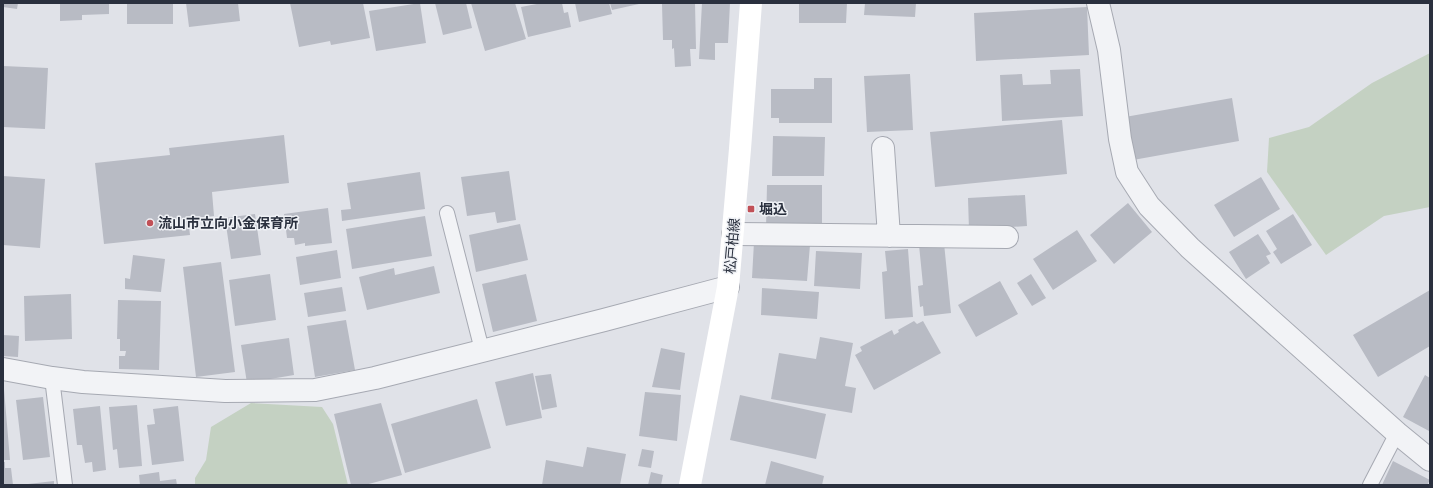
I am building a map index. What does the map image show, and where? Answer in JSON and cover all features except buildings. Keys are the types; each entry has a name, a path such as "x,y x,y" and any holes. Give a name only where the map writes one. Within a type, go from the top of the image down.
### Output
{"main road":[{"name":"松戸柏線","path":"690,485 728,287 751,3"}],"street":[{"path":"1098,3 1109,50 1120,139 1127,172 1149,206 1190,248 1397,433 1430,460"},
{"path":"883,148 889,236"},
{"path":"733,234 1007,237"},
{"path":"3,369 83,382 225,391 315,390 375,378 728,287"}],"lane":[{"path":"447,214 482,350"},
{"path":"52,378 65,485"},
{"path":"1370,485 1397,433"}],"green space":[{"path":"1430,53 1430,207 1384,216 1326,255 1267,172 1269,138 1309,127 1372,83"},
{"path":"251,403 322,407 333,424 348,485 195,485 195,478 206,460 211,427"}],"place":[{"name":"堀込","path":"751,209"},
{"name":"流山市立向小金保育所","path":"150,223"}]}
